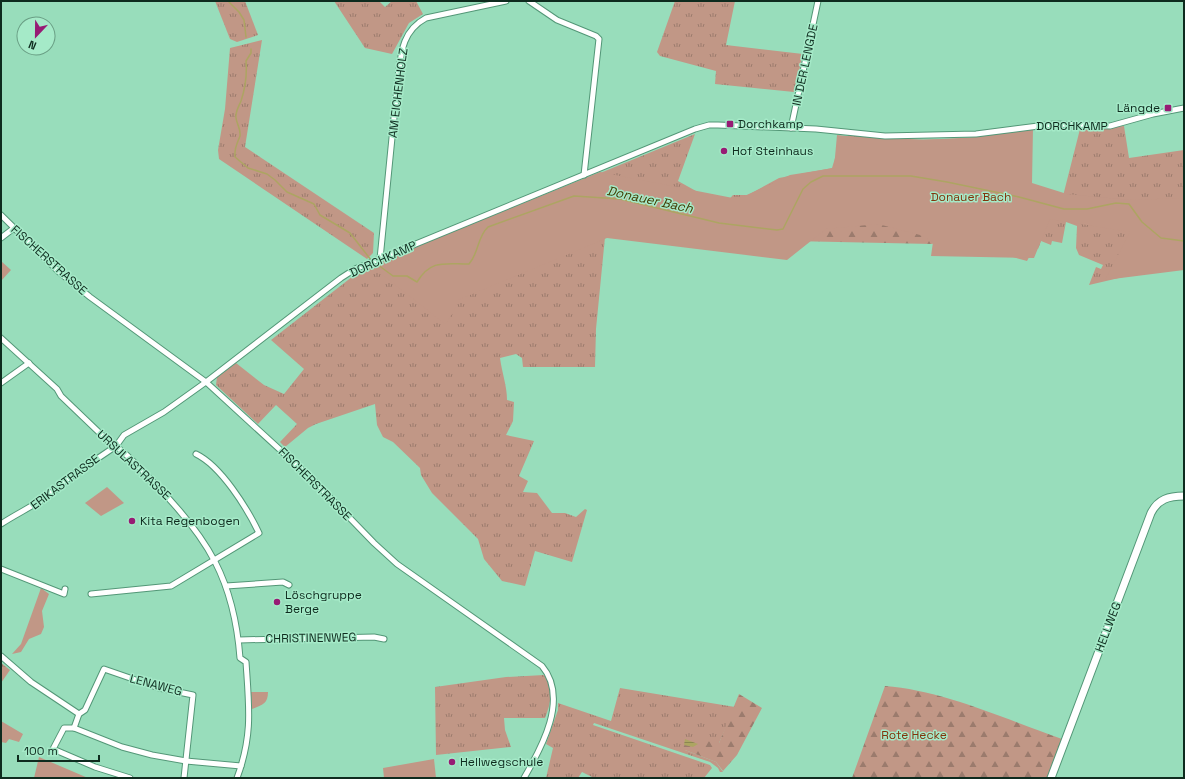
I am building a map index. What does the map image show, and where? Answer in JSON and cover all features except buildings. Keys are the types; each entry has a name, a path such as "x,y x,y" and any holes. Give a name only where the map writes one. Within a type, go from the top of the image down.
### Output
{"street":[{"name":"AM EICHENHOLZ","path":"375,261 398,77 406,37 416,24 426,18 506,1"},
{"path":"529,1 557,20 596,36 599,39 584,175"},
{"name":"IN DER LENGDE","path":"791,128 818,1"},
{"name":"DORCHKAMP","path":"206,382 341,278 375,261 695,129 709,125 791,128 885,136 976,134 1054,124 1110,126 1153,114 1184,108"},
{"name":"FISCHERSTRASSE","path":"1,215 59,272 90,297 206,382 312,479 390,558 422,582 533,658 546,670 554,687 555,705 541,744 524,778"},
{"path":"1,238 14,228"},
{"name":"URSULASTRASSE","path":"1,338 57,389 61,396 108,441 116,446 172,499 203,538 215,559 226,586 239,640 240,658 246,662 250,726 237,778"},
{"path":"1,384 29,363"},
{"name":"ERIKASTRASSE","path":"1,524 28,509 56,489 63,482 116,446 124,435 164,412 206,382"},
{"path":"91,594 171,586 259,533 253,521 230,487 204,458 196,454"},
{"name":"HELLWEG","path":"1051,778 1151,513 1158,502 1163,499 1184,496"},
{"path":"1,569 64,594 65,589"},
{"path":"226,586 283,582 289,585"},
{"name":"CHRISTINENWEG","path":"239,640 374,637 384,639"},
{"path":"1,656 31,682 79,714"},
{"name":"LENAWEG","path":"74,728 79,714 85,710 104,669 159,688 193,695 194,698 184,778"},
{"path":"130,778 95,767 53,750 64,728 74,728 122,747 186,761 241,766"}],"green space":[{"path":"215,1 245,1 258,35 237,42 230,39"},
{"path":"334,1 379,1 385,7 392,1 416,1 423,14 409,23 392,54 365,48"},
{"path":"675,1 735,1 726,45 803,54 794,92 715,84 716,71 660,56 657,52"},
{"path":"262,40 245,147 374,233 373,253 367,259 219,159 218,150 225,109 230,48"},
{"path":"1124,126 1129,158 1184,150 1184,233 1136,274 1089,285 1096,267 1101,269 1103,265 1079,255 1076,248 1077,226 1066,222 1062,243 1052,241 1051,245 1041,241 1038,249 1034,248 1027,261 946,238 605,237 596,329 595,367 523,367 522,358 516,354 500,358 507,400 514,402 513,421 506,435 534,441 519,476 528,481 523,492 537,493 552,513 565,513 576,517 585,509 587,510 572,562 535,551 525,586 502,581 484,559 478,539 432,493 421,475 420,468 393,442 383,437 377,425 375,404 316,424 308,428 285,447 280,442 297,424 276,405 258,424 216,385 217,377 236,363 264,385 284,394 304,369 271,340 357,273 695,134 678,181 723,206 733,195 748,195 779,178 832,168 835,158 844,161 848,134 923,140 997,136 1011,186 1063,196 1080,129"},
{"name":"Donauer Bach","path":"1033,128 1032,183 1067,194 1130,200 1184,198 1184,270 1105,280 1130,232 1050,219 1034,258 931,256 933,242 920,235 878,224 826,229 787,260 607,238 458,300 453,313 445,324 370,265 600,172 738,199 790,175 834,168 837,135 884,140 963,139"},
{"path":"803,189 946,238 932,244 791,241"},
{"path":"1,261 11,270 1,281"},
{"path":"107,487 124,503 101,516 85,503"},
{"path":"41,588 49,594 42,611 44,627 41,634 29,639 21,652 12,654 21,644"},
{"path":"1,663 10,670 1,683"},
{"path":"544,675 550,691 549,707 545,718 504,718 505,730 511,747 436,755 435,687 506,677"},
{"name":"Rote Hecke","path":"885,686 929,693 975,707 1062,739 1048,778 852,778"},
{"path":"620,688 735,707 719,743 685,750 716,762 723,772 720,772 718,768 710,762 594,723 593,725 710,765 712,768 704,778 594,778 582,772 578,778 546,778 553,748 546,744 558,710 558,703 611,721"},
{"path":"251,692 268,692 266,702 252,709"},
{"path":"739,694 762,708 737,755 723,771 716,762 685,750 682,746 685,737 719,743"},
{"path":"1,721 23,734 19,742 9,739 6,743 1,742"},
{"path":"39,757 88,778 34,778"},
{"path":"434,759 436,778 384,778 383,768"}],"shaded area":[{"path":"685,739 698,744 693,747 684,745"}],"waterway":[{"name":"Donauer Bach","path":"228,1 239,12 244,20 246,37"},
{"name":"Donauer Bach","path":"251,49 251,53 246,61 244,91 236,114 240,136 235,149 235,157 248,168 267,174 287,192 314,204 320,215 350,233 371,260"},
{"name":"Donauer Bach","path":"374,262 393,276 407,276 417,282 422,275 433,266 439,264 469,264 475,255 484,231 488,227 574,196 620,199 719,223 777,230 783,229 803,189 811,182 823,176 911,176 1019,197 1064,209 1087,209 1116,203 1129,204 1142,222 1161,238 1184,241"}],"place":[{"name":"Längde","path":"1168,108"},
{"name":"Dorchkamp","path":"730,124"},
{"name":"Hof Steinhaus","path":"724,151"},
{"name":"Kita Regenbogen","path":"132,521"},
{"name":"Löschgruppe Berge","path":"277,602"},
{"name":"Hellwegschule","path":"452,762"}]}
